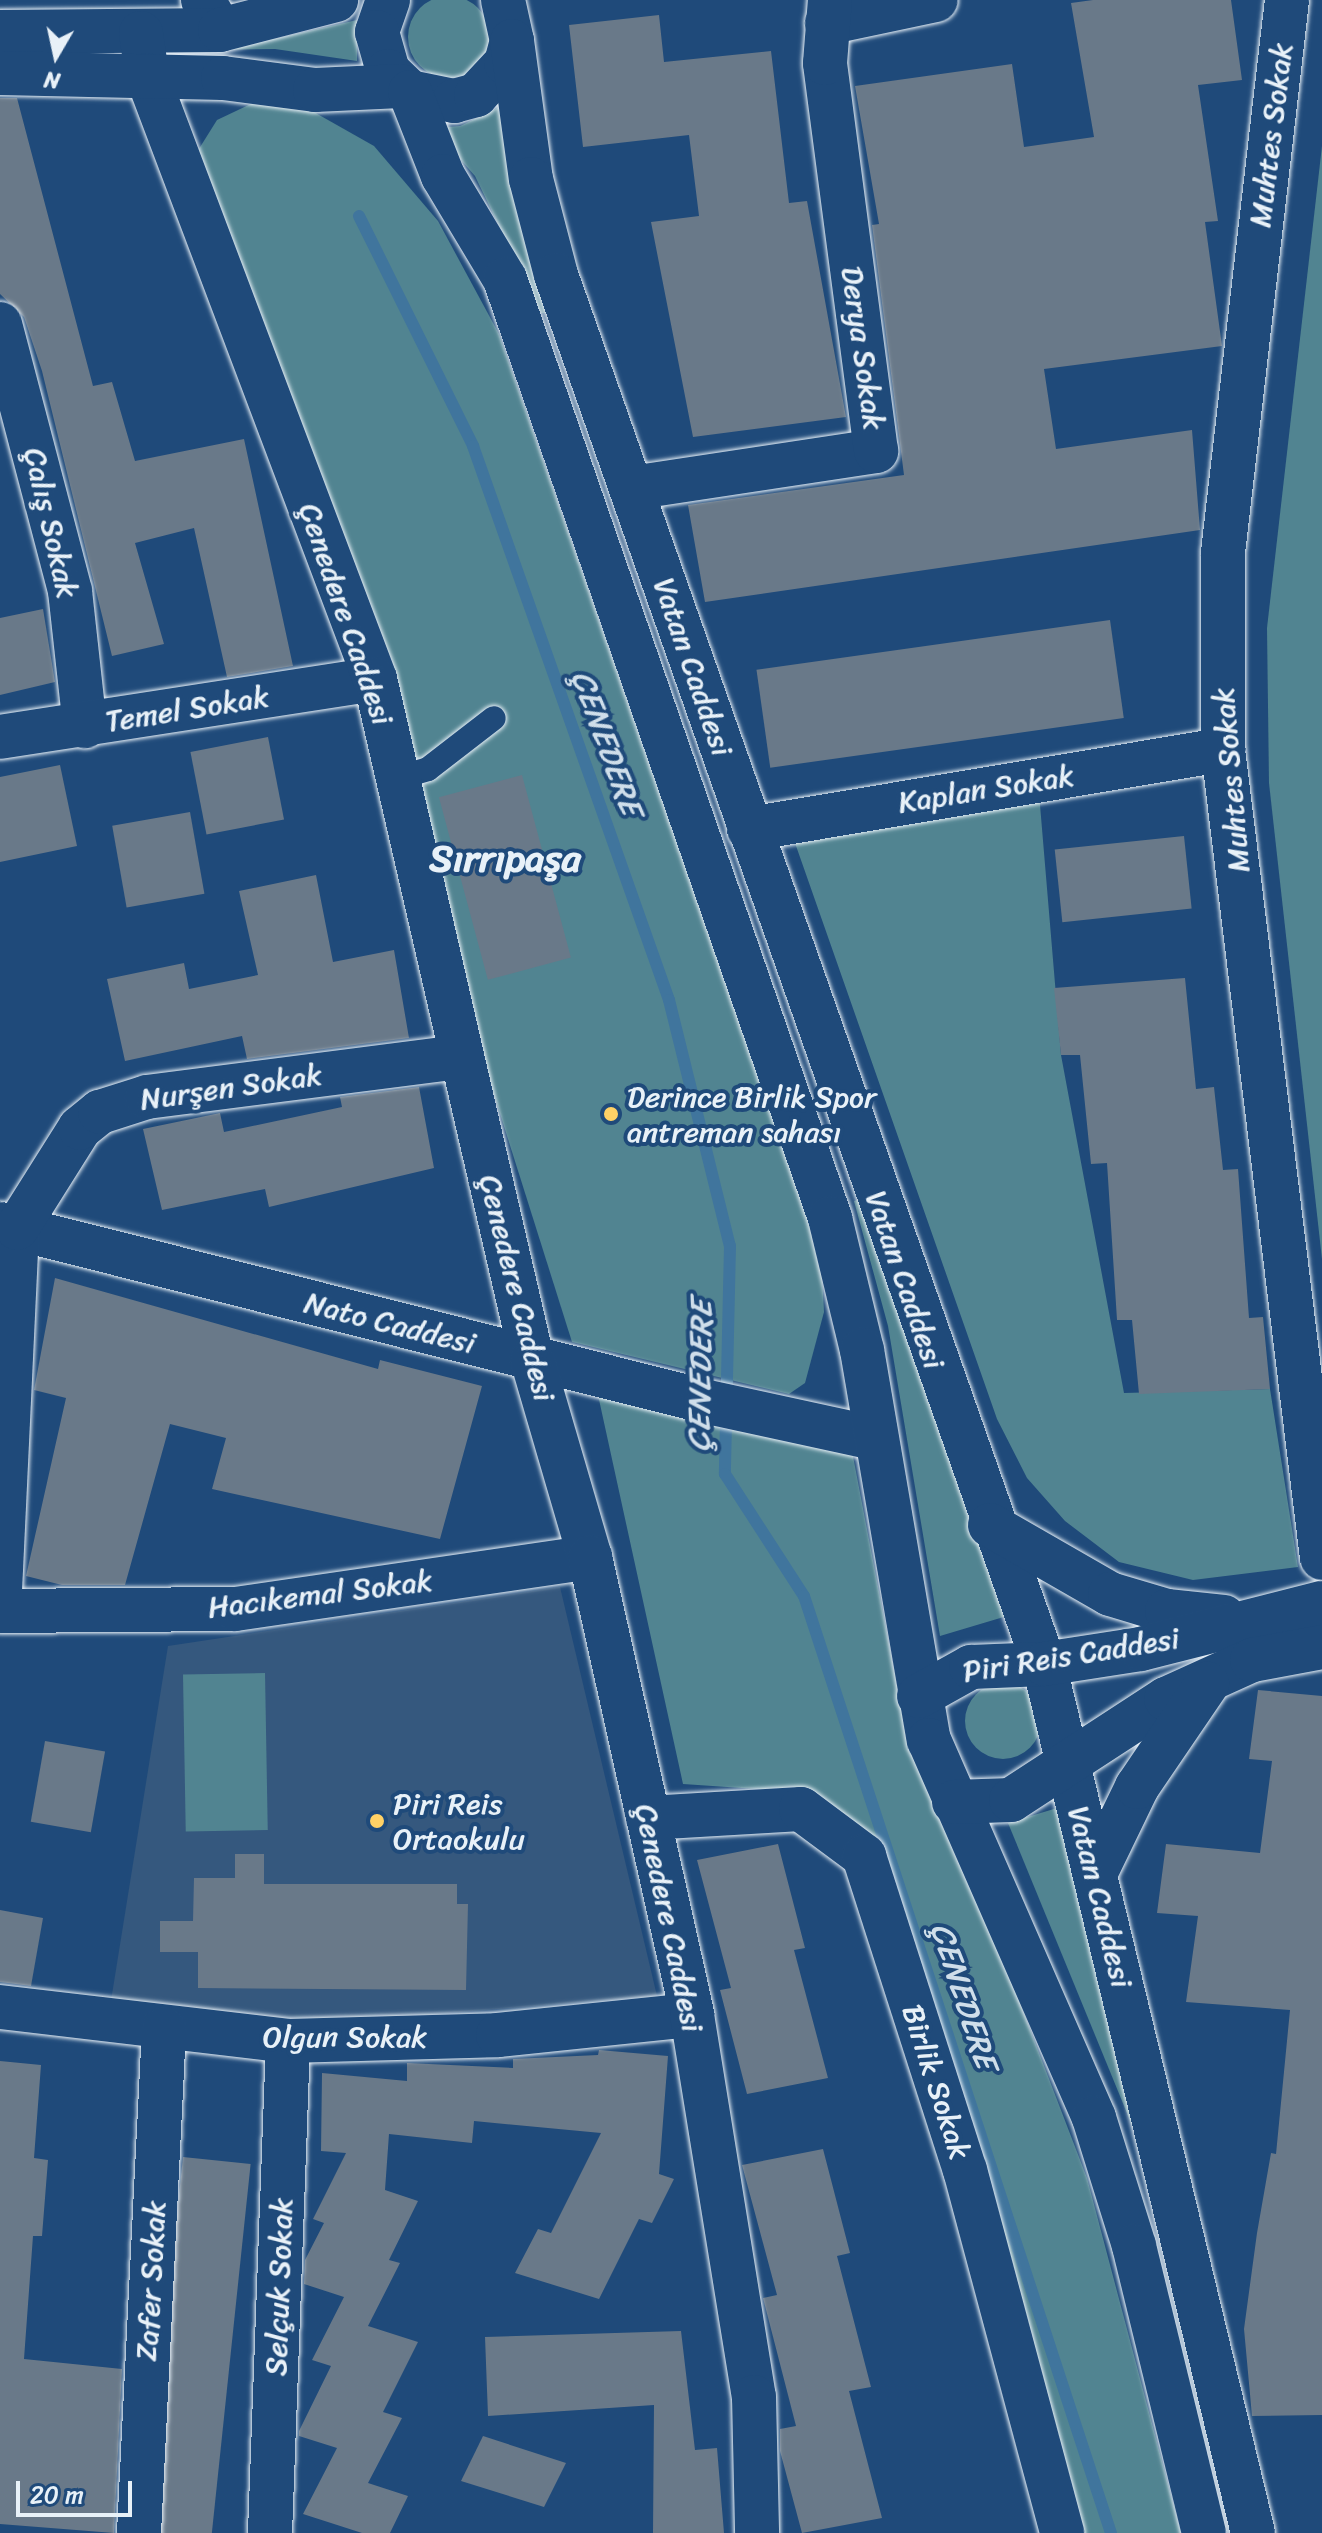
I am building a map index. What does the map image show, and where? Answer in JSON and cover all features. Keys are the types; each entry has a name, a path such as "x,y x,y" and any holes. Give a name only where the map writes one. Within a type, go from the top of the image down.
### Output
{"street":[{"name":"Vatan Caddesi","path":"388,0 377,32 379,52 406,89 443,176 505,279 830,1218 862,1350 874,1438 919,1696 954,1802 1094,2118 1134,2246 1204,2533"},
{"path":"829,12 936,0"},
{"name":"Muhtes Sokak","path":"1287,0 1223,552 1223,750 1322,1558"},
{"path":"0,32 141,33 211,15 309,4"},
{"name":"Vatan Caddesi","path":"406,89 431,101 476,95 494,81 505,10"},
{"name":"Vatan Caddesi","path":"505,10 541,220 990,1525 1044,1664 1253,2533"},
{"name":"Derya Sokak","path":"632,488 876,451 825,63 829,12"},
{"name":"Çenedere Caddesi","path":"141,33 147,75 375,679 459,1057 532,1359 590,1557 692,2015 754,2397 757,2533"},
{"path":"0,73 147,75 315,90 406,89"},
{"name":"Çalış Sokak","path":"0,324 70,591 85,726"},
{"name":"Temel Sokak","path":"0,737 375,679"},
{"name":"Kaplan Sokak","path":"749,829 1223,750"},
{"name":"Nurşen Sokak","path":"9,1226 80,1128 122,1102 459,1057"},
{"path":"0,1591 9,1226"},
{"name":"Nato Caddesi","path":"9,1226 703,1401 874,1438"},
{"path":"990,1525 1110,1594 1167,1611 1250,1619"},
{"name":"Hacıkemal Sokak","path":"0,1611 322,1610 590,1557"},
{"name":"Piri Reis Caddesi","path":"919,1696 971,1667 1044,1664 1141,1649 1322,1603"},
{"name":"Piri Reis Caddesi","path":"954,1802 1011,1800 1067,1760 1211,1679 1252,1660 1322,1647"},
{"path":"1095,1874 1137,1787 1211,1679"},
{"name":"Birlik Sokak","path":"648,1818 801,1809 864,1856 965,2170 1062,2533"},
{"name":"Olgun Sokak","path":"0,2007 164,2029 288,2041 498,2035 692,2015"},
{"name":"Zafer Sokak","path":"139,2533 164,2029"},
{"name":"Selçuk Sokak","path":"270,2533 288,2041"}],"lane":[{"path":"397,778 428,769 494,718"}],"shaded area":[{"name":"Piri Reis Ortaokulu","path":"560,1587 657,1996 301,2025 110,2007 168,1646"}],"green space":[{"path":"449,-4 465,-1 478,8 487,21 490,37 487,53 478,66 465,75 449,78 433,75 420,66 411,53 408,37 411,21 420,8 433,-1"},
{"path":"357,20 357,61 275,49 195,50 196,42 274,39"},
{"path":"259,100 305,107 374,146 438,221 499,334 821,1255 824,1312 805,1383 789,1394 572,1342 197,152 217,120"},
{"path":"502,106 551,313 541,313 475,176 433,128 460,126"},
{"path":"1322,146 1322,1259 1269,783 1267,628"},
{"path":"1038,781 1061,1055 1124,1393 1270,1389 1298,1567 1193,1580 1119,1562 1065,1521 1027,1478 997,1419 788,823"},
{"path":"869,1197 1007,1616 940,1636 888,1326 854,1201"},
{"path":"598,1395 852,1451 899,1696 954,1853 1000,1951 1087,2178 1181,2533 1083,2533 863,1834 799,1792 683,1784"},
{"path":"265,1673 268,1830 186,1831 183,1674"},
{"path":"1003,1683 1017,1686 1030,1694 1038,1707 1041,1721 1038,1735 1030,1748 1017,1756 1003,1759 989,1756 976,1748 968,1735 965,1721 968,1707 976,1694 989,1686"},
{"path":"1067,1805 1143,2152 1008,1823"}],"building":[{"path":"1093,0 1231,0 1242,80 1198,85 1218,221 1205,222 1222,346 1044,369 1056,449 1192,430 1200,530 705,602 688,505 904,475 872,225 879,224 855,86 1012,64 1024,147 1094,137 1071,3"},
{"path":"659,15 664,62 771,51 789,203 807,201 846,417 693,437 651,222 699,216 689,135 583,147 569,25"},
{"path":"0,98 17,98 93,386 112,382 135,461 244,439 293,666 227,677 194,528 135,543 164,644 112,656 42,371 24,317 0,294"},
{"path":"43,609 55,682 0,695 0,618"},
{"path":"1110,620 1124,718 770,768 756,670"},
{"path":"268,737 284,819 206,835 190,752"},
{"path":"60,765 77,846 0,862 0,777"},
{"path":"522,775 571,958 488,980 439,797"},
{"path":"190,812 204,894 127,907 112,826"},
{"path":"1184,836 1192,909 1062,922 1055,850"},
{"path":"316,875 333,962 394,950 409,1038 247,1059 242,1036 125,1061 107,979 184,963 189,989 258,975 239,891"},
{"path":"1185,978 1196,1089 1214,1087 1223,1170 1238,1169 1249,1318 1263,1317 1270,1389 1139,1394 1132,1320 1117,1320 1107,1163 1091,1164 1080,1055 1061,1055 1054,988"},
{"path":"419,1087 434,1168 269,1207 265,1189 162,1210 143,1129 220,1113 224,1132 342,1107 340,1097"},
{"path":"55,1278 378,1369 380,1360 482,1386 440,1539 212,1489 226,1438 170,1424 125,1585 62,1585 26,1576 66,1398 34,1390"},
{"path":"1258,1690 1322,1696 1322,2415 1252,2416 1244,2329 1271,2153 1276,2154 1290,2010 1186,2002 1198,1916 1157,1913 1166,1844 1260,1853 1272,1761 1249,1759"},
{"path":"45,1741 105,1752 91,1832 31,1822"},
{"path":"778,1844 805,1948 794,1950 828,2078 747,2094 720,1990 731,1988 697,1860"},
{"path":"235,1854 264,1854 264,1884 457,1884 457,1904 468,1904 466,1990 198,1988 198,1952 160,1952 160,1921 193,1921 194,1878 235,1878"},
{"path":"0,1910 43,1918 31,1986 0,1982"},
{"path":"599,2050 668,2056 659,2174 674,2179 652,2223 639,2219 599,2299 515,2273 538,2229 551,2233 601,2133 474,2121 472,2143 389,2134 385,2190 418,2201 389,2260 400,2263 368,2326 418,2342 383,2412 402,2418 368,2483 408,2496 390,2533 362,2533 303,2514 337,2448 299,2436 299,2431 331,2366 312,2360 344,2297 304,2284 305,2260 324,2223 313,2219 346,2153 321,2151 322,2073 407,2081 407,2063 513,2068 513,2059 598,2055"},
{"path":"0,2061 41,2065 34,2158 48,2160 42,2236 33,2236 24,2359 122,2369 114,2533 0,2524"},
{"path":"823,2149 850,2253 837,2256 871,2387 849,2391 882,2518 802,2533 780,2451 780,2429 796,2426 763,2298 777,2295 742,2165"},
{"path":"183,2157 251,2164 212,2533 144,2531"},
{"path":"681,2331 695,2450 717,2448 724,2533 653,2533 654,2405 488,2416 485,2337"},
{"path":"483,2436 566,2463 544,2507 461,2481"}],"waterway":[{"name":"ÇENEDERE","path":"359,216 473,446 669,1000 730,1246 725,1474 804,1596 1111,2533"}],"place":[{"name":"Derince Birlik Spor antreman sahası","path":"611,1114"},
{"name":"Piri Reis Ortaokulu","path":"377,1821"}],"district":[{"name":"Sırrıpaşa","path":"505,859"}]}
